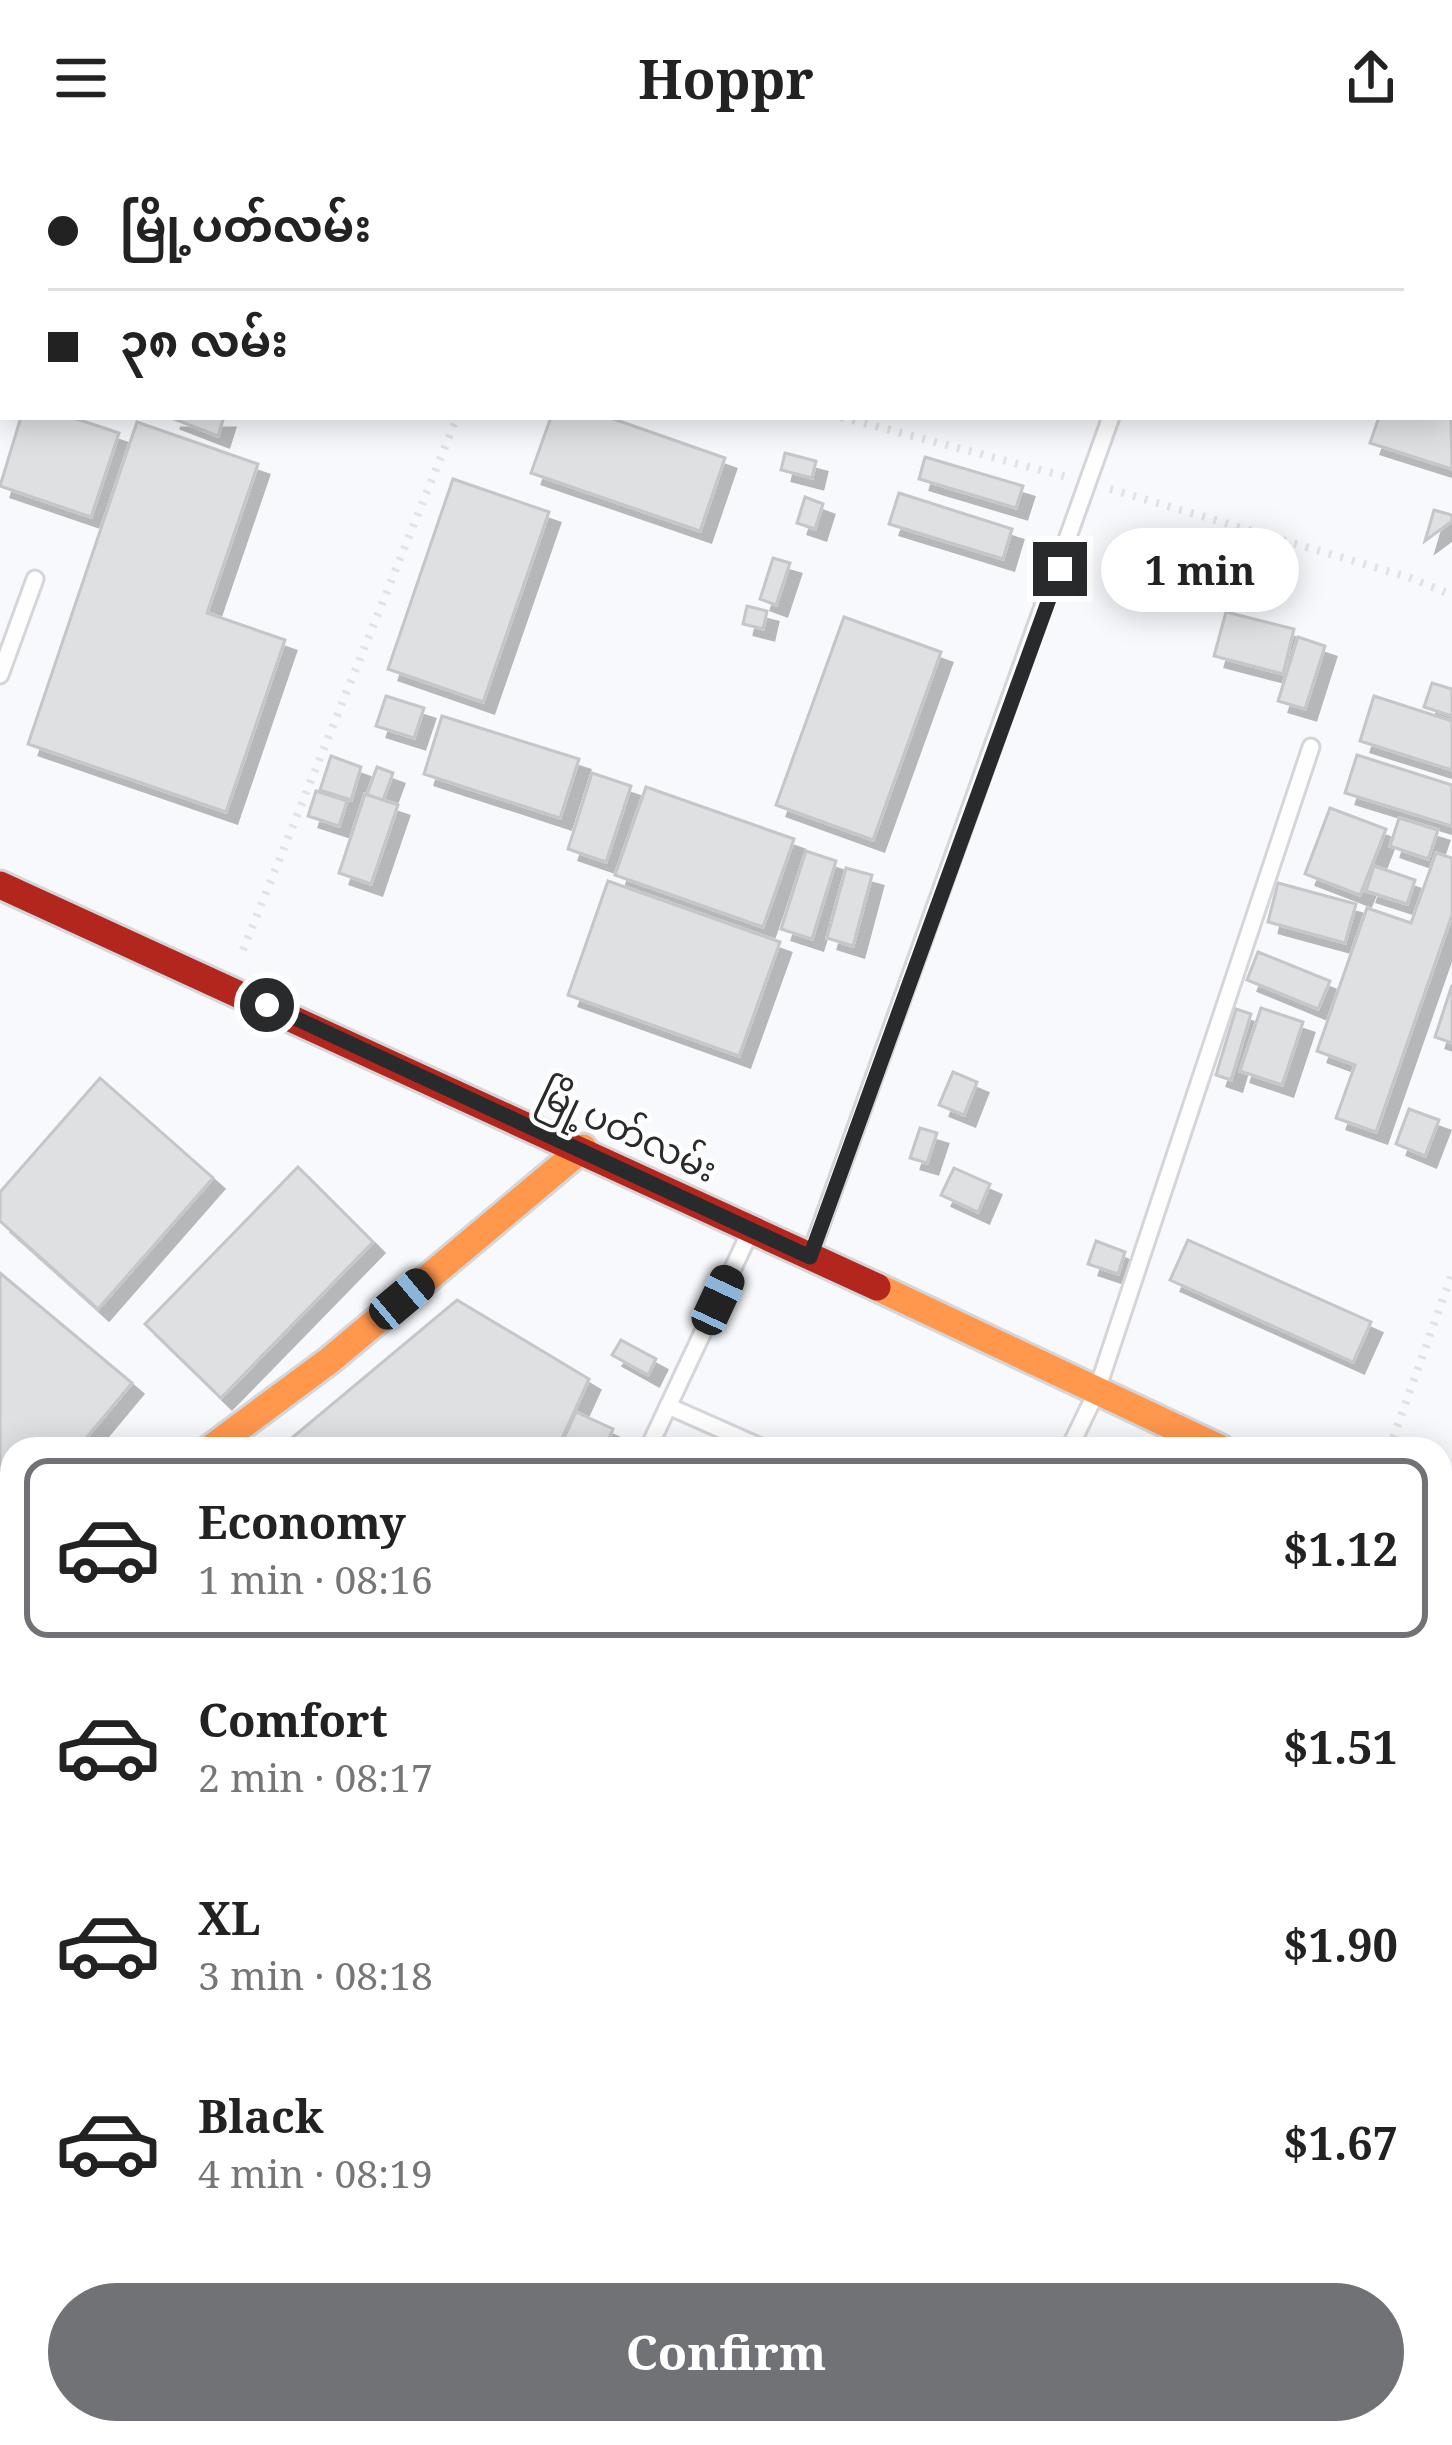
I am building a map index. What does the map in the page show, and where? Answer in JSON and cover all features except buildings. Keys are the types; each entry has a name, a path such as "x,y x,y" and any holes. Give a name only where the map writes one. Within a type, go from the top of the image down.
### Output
{"main road":[{"name":"မြို့ပတ်လမ်း","path":"0,885 583,1148 1194,1437"},
{"path":"226,1437 330,1360 583,1148"}],"lane":[{"path":"810,1257 1110,420"},
{"path":"0,676 34,579"},
{"path":"1075,1437 1096,1393 1311,747"},
{"path":"653,1437 752,1229"},
{"path":"668,1406 738,1437"}],"path":[{"path":"228,987 456,420"},
{"path":"853,420 1091,483 1408,577 1452,595"},
{"path":"1393,1437 1452,1274"}],"traffic: slow":[{"path":"226,1437 330,1360 583,1148"},
{"path":"877,1287 1196,1437"}],"traffic: jam":[{"path":"0,885 877,1287"}],"route":[{"path":"267,1005 810,1257 1060,569"}]}
